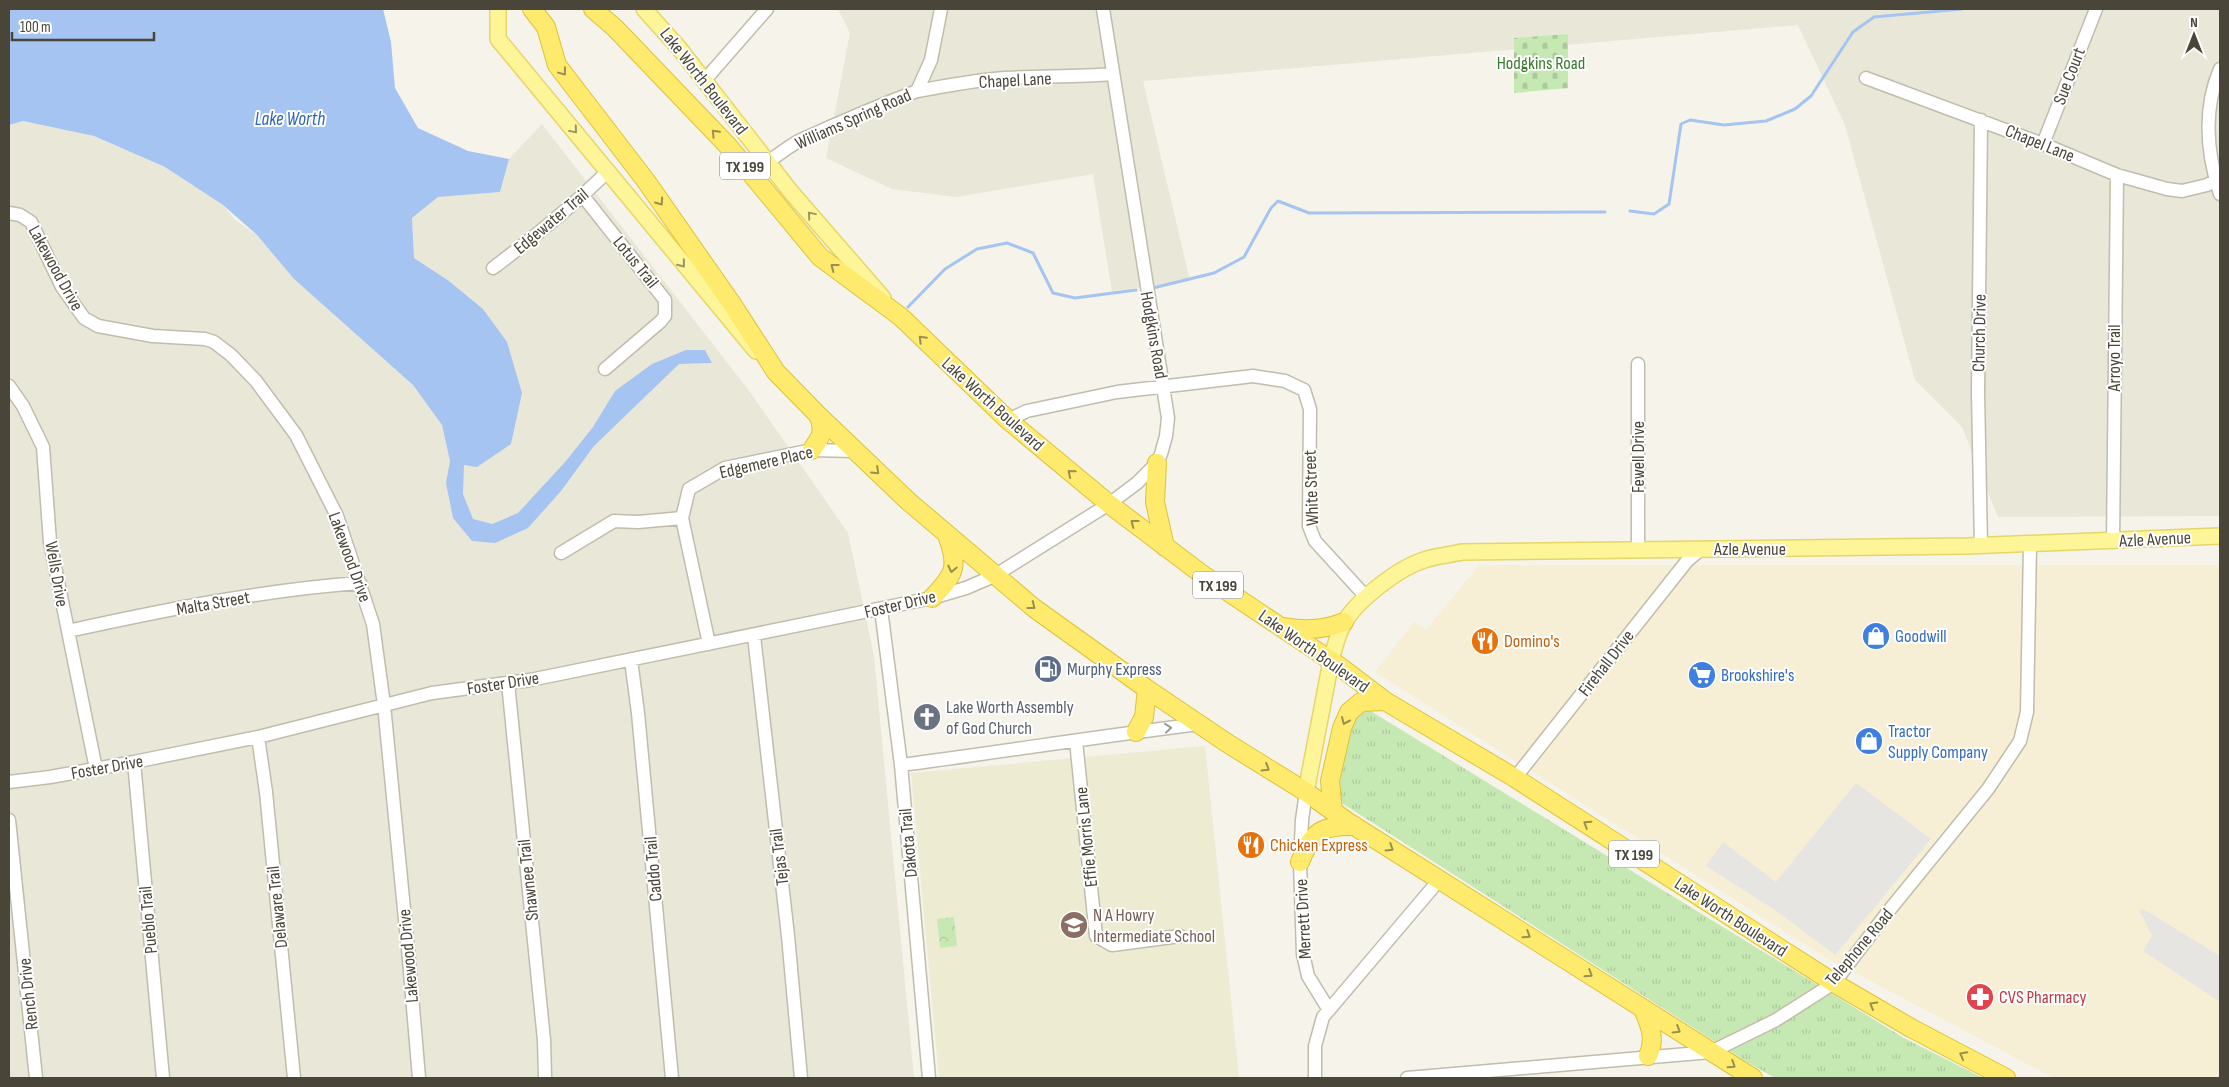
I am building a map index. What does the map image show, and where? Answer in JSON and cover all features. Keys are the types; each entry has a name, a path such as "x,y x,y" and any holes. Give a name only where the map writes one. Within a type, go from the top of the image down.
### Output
{"highway":[{"path":"532,9 546,27 557,65 646,181 732,304 776,372 855,451 947,535 994,576 1080,643 1147,689 1355,826 1753,1078"},
{"name":"TX 199","path":"593,9 615,28 729,147 820,257 901,318"},
{"name":"Lake Worth Boulevard","path":"901,318 1008,420 1109,504 1165,547 1331,661 1385,701 1515,778 1834,983 1911,1028 2006,1078"},
{"path":"812,450 821,437 823,429 819,416"},
{"path":"1157,463 1156,502 1165,547"},
{"path":"932,598 954,572 954,552 947,535"},
{"path":"1278,626 1314,630 1329,628 1344,622"},
{"path":"1136,732 1144,717 1147,689"},
{"path":"1333,811 1330,781 1342,728 1349,712 1361,702 1385,701"},
{"path":"1300,862 1307,844 1314,835 1325,828 1355,826"},
{"path":"1643,1009 1652,1036 1652,1046 1648,1056"}],"main road":[{"path":"498,9 498,39 716,305 776,372"},
{"name":"Lake Worth Boulevard","path":"644,9 661,26 839,249 901,318"},
{"name":"Azle Avenue","path":"1331,661 1344,622 1394,574 1424,560 1462,552 1981,546 2220,536"},
{"name":"Merrett Drive","path":"1306,792 1331,661"}],"street":[{"path":"704,81 767,9"},
{"name":"Williams Spring Road","path":"768,162 802,139 862,112 917,91 931,60 940,9"},
{"name":"Hodgkins Road","path":"994,576 1109,504 1137,483 1157,463 1166,436 1168,418 1103,9"},
{"name":"Sue Court","path":"2043,144 2096,9"},
{"path":"2220,69 2212,88 2209,123 2209,145 2220,194"},
{"name":"Chapel Lane","path":"917,91 967,82 1005,78 1113,74"},
{"name":"Chapel Lane","path":"1866,78 1981,120 2117,174 2167,189 2182,191 2207,185 2216,180"},
{"name":"Church Drive","path":"1981,120 1978,392 1981,546"},
{"name":"Edgewater Trail","path":"493,268 543,230 583,196 608,171"},
{"name":"Arroyo Trail","path":"2113,541 2117,174"},
{"name":"Lotus Trail","path":"583,196 665,300 665,316 660,322 605,369"},
{"name":"Lakewood Drive","path":"9,213 20,215 31,222 62,286 84,318 98,326 153,336 205,339 221,347 237,361 256,381 296,435 337,516 373,624 384,705 419,1078"},
{"name":"Fewell Drive","path":"1638,364 1638,550"},
{"name":"White Street","path":"1163,386 1253,376 1285,380 1304,390 1310,409 1309,526 1316,540 1367,598"},
{"name":"Wells Drive","path":"9,386 23,406 43,447 50,542 87,716 96,769"},
{"path":"1008,420 1027,411 1117,392 1163,386"},
{"name":"Edgemere Place","path":"709,644 682,518 689,489 716,471 812,450 855,451"},
{"path":"561,553 614,521 638,522 682,518"},
{"name":"Telephone Road","path":"1407,1078 1477,1075 1648,1056 1711,1052 1776,1020 1834,983 1887,913 1988,790 2020,740 2027,712 2030,544"},
{"name":"Firehall Drive","path":"1515,778 1686,561 1700,550"},
{"name":"Foster Drive","path":"9,782 96,769 258,737 432,694 508,683 754,636 932,598 966,588 994,576"},
{"name":"Malta Street","path":"68,631 146,614 248,596 310,587 360,583"},
{"name":"Dakota Trail","path":"881,609 901,765 928,1078"},
{"name":"Tejas Trail","path":"754,636 787,926 801,1078"},
{"name":"Caddo Trail","path":"631,660 638,713 672,1078"},
{"name":"Shawnee Trail","path":"508,683 544,1040 546,1078"},
{"path":"901,765 1200,724"},
{"name":"Delaware Trail","path":"258,737 266,792 294,1078"},
{"name":"Effie Morris Lane","path":"1076,741 1096,936 1112,945 1180,936"},
{"name":"Pueblo Trail","path":"134,762 163,1078"},
{"name":"Merrett Drive","path":"1306,792 1302,820 1300,862 1305,967 1311,983 1329,1010"},
{"name":"Rench Drive","path":"9,820 36,1078"},
{"path":"1316,1078 1315,1053 1317,1031 1323,1017 1440,879"}],"shaded area":[{"path":"838,9 2220,9 2220,516 1998,517 1962,427 1915,380 1845,125 1798,25 1143,81 1190,281 1112,291 1093,174 956,197 892,189 826,158 850,33"},
{"path":"23,121 94,136 167,168 223,205 235,220 257,235 294,279 413,385 442,425 450,461 483,309 449,281 414,258 412,218 438,197 500,192 509,159 542,124 750,392 848,533 874,656 914,1078 9,1078 9,125"},
{"path":"1479,565 2220,565 2220,1078 2054,1078 1825,957 1375,672 1414,622 1426,630"},
{"name":"N A Howry Intermediate School","path":"1205,746 1239,1077 939,1078 911,773"},
{"path":"1856,783 1931,839 1835,955 1778,912 1706,866 1723,842 1776,882"},
{"path":"2139,909 2145,910 2220,956 2220,1002 2143,951 2152,936"}],"green space":[{"name":"Hodgkins Road","path":"1568,34 1568,88 1514,93 1514,38"},
{"path":"1369,710 1904,1038 1983,1078 1775,1078 1747,1062 1337,800 1351,718"},
{"path":"954,917 957,946 940,948 937,919"}],"water":[{"name":"Lake Worth","path":"9,9 383,9 391,42 395,88 418,128 468,151 509,159 500,192 438,197 412,218 414,258 449,281 483,309 507,342 522,393 511,444 477,467 464,465 463,494 473,519 492,524 518,513 566,461 593,427 615,391 652,364 686,350 705,350 712,363 679,364 594,446 561,491 528,528 495,543 472,541 453,518 446,483 450,461 442,425 413,385 294,279 257,235 223,205 165,167 94,136 23,121 9,125"}],"waterway":[{"path":"1630,211 1654,214 1669,204 1681,124 1690,120 1724,125 1766,121 1795,109 1811,96 1853,32 1874,17 1962,9"},
{"path":"1153,288 1214,273 1244,257 1271,208 1278,201 1309,213 1605,212"},
{"path":"908,307 945,269 977,249 1007,243 1033,253 1053,293 1075,298 1136,290"}],"place":[{"name":"Goodwill","path":"1876,636"},
{"name":"Domino's","path":"1485,641"},
{"name":"Murphy Express","path":"1048,669"},
{"name":"Brookshire's","path":"1702,675"},
{"name":"Lake Worth Assembly of God Church","path":"927,717"},
{"name":"Tractor Supply Company","path":"1869,741"},
{"name":"Chicken Express","path":"1251,845"},
{"name":"N A Howry Intermediate School","path":"1074,925"},
{"name":"CVS Pharmacy","path":"1980,997"}]}
